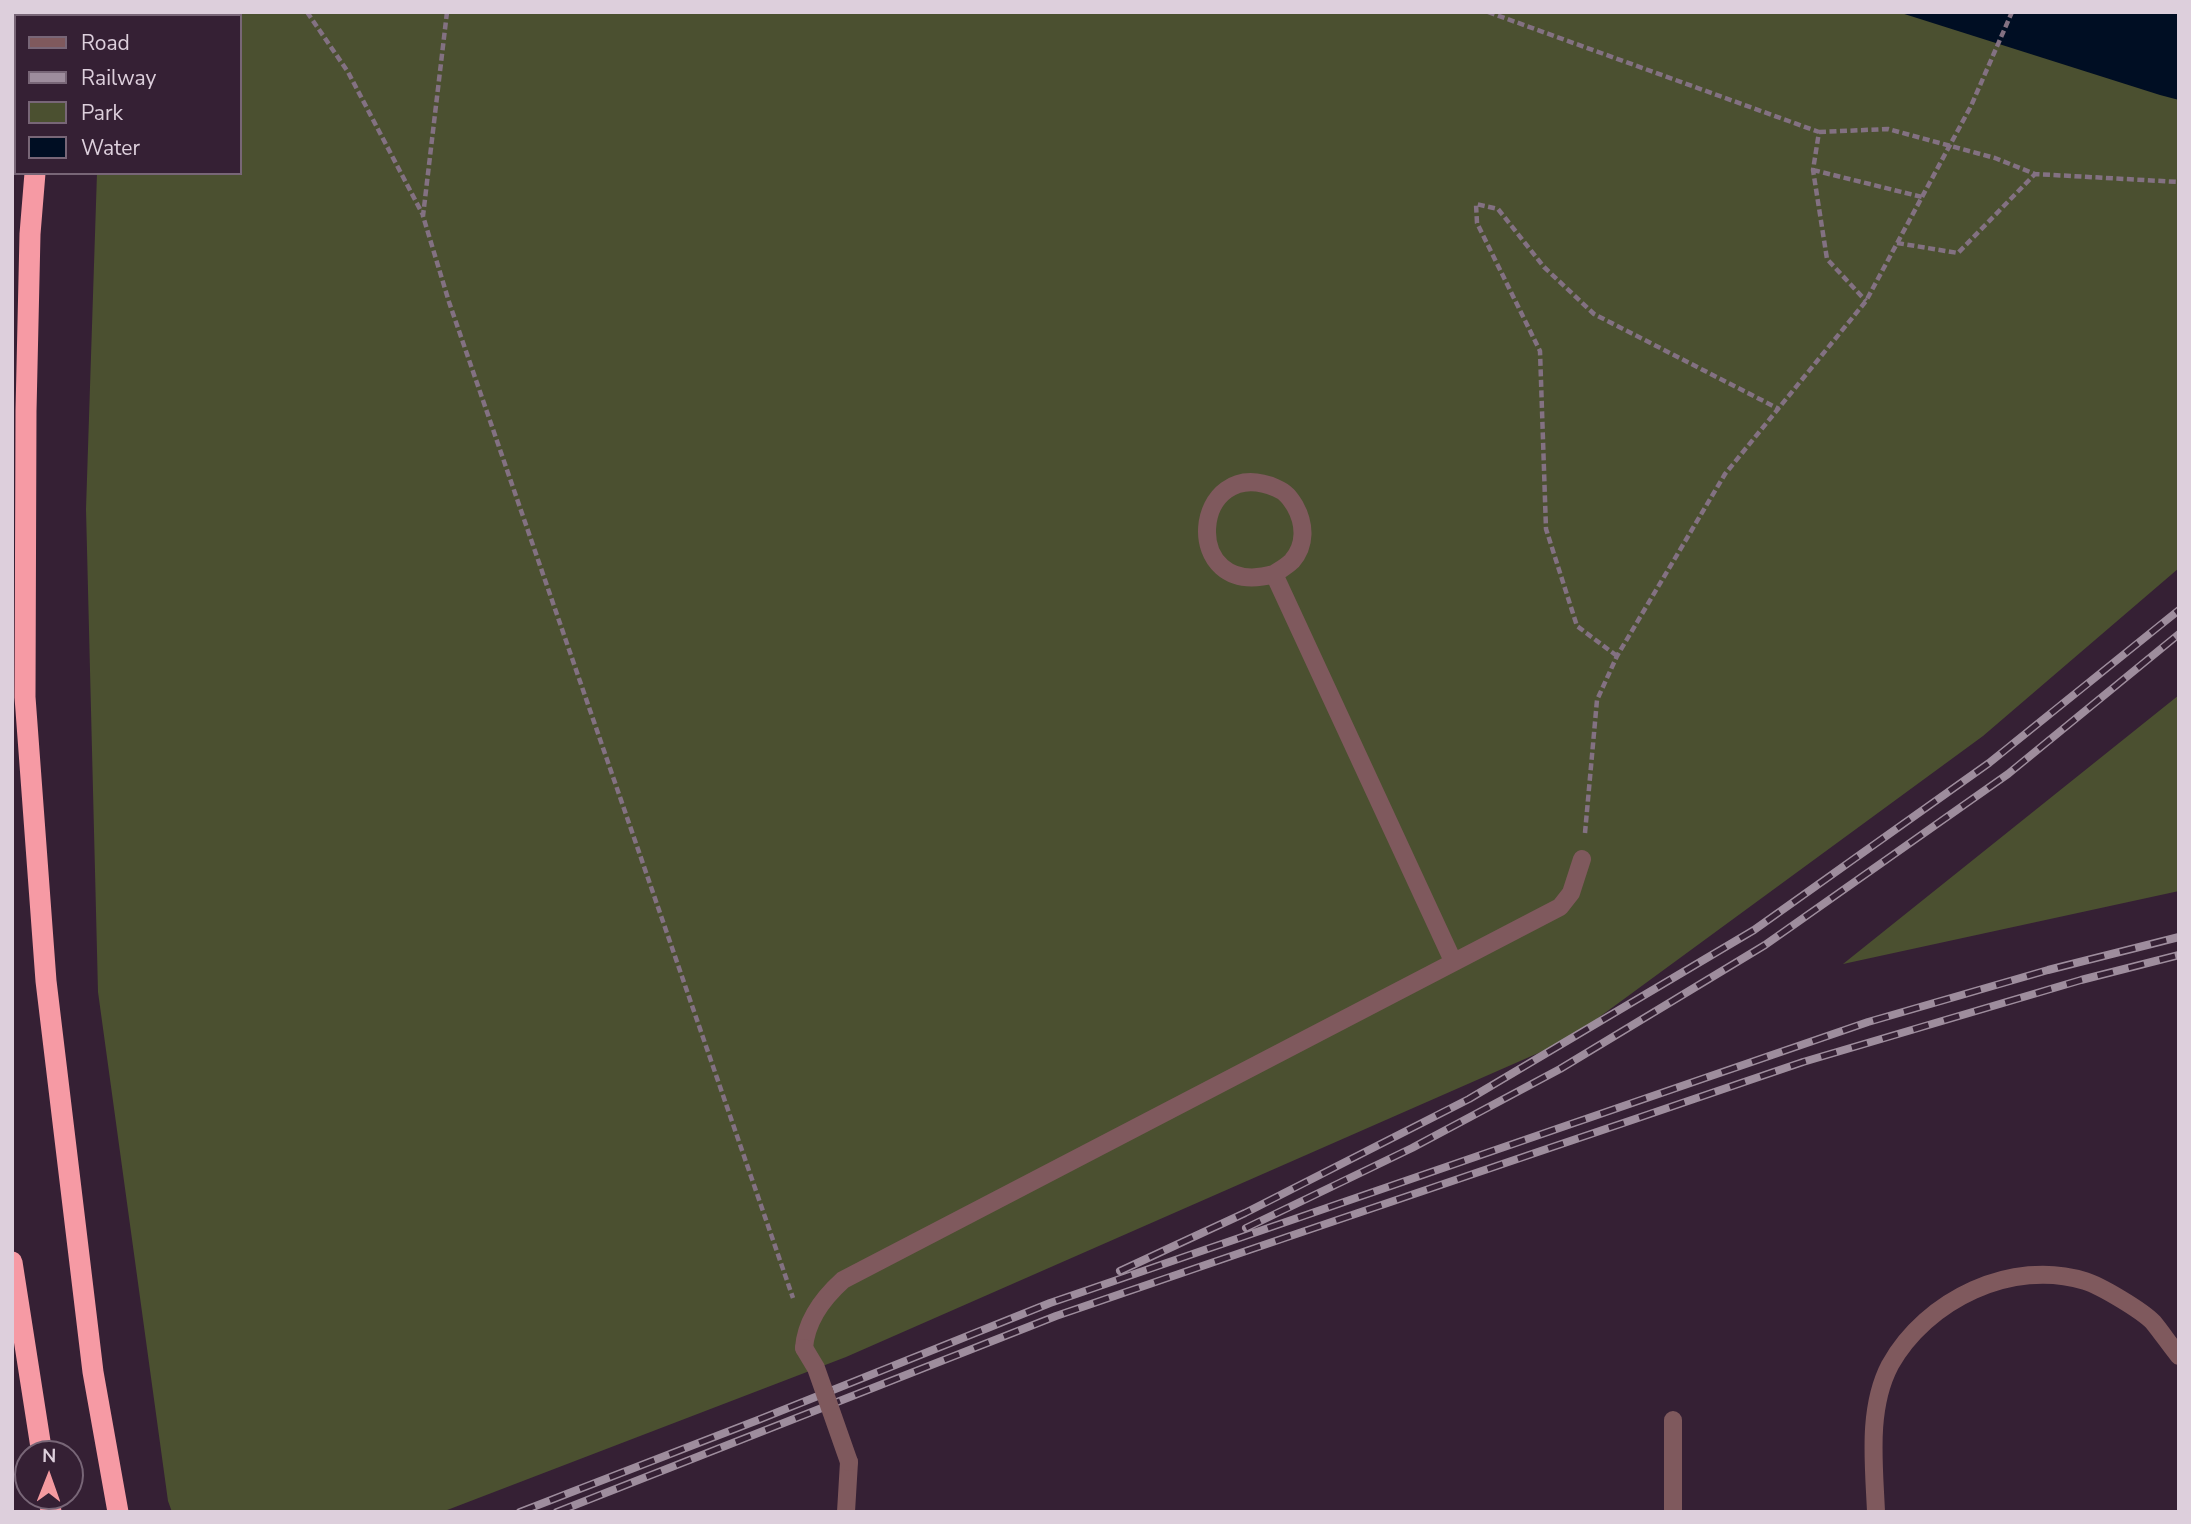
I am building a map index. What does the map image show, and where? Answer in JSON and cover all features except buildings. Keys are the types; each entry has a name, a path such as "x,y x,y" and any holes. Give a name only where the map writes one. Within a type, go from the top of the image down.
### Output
{"highway":[{"path":"35,175 30,234 26,411 25,697 46,981 93,1372 118,1512"},
{"path":"12,1262 40,1440"}],"street":[{"path":"1266,483 1281,490 1289,496 1301,517 1301,545 1292,561 1274,574 1258,579 1244,578 1221,566 1211,552 1206,522 1209,513 1221,495 1238,485 1266,483"},
{"path":"1274,574 1453,961"},
{"path":"846,1512 849,1462 804,1340 826,1295 843,1280 1560,907 1571,893 1582,859"},
{"path":"1876,1512 1875,1422 1879,1394 1890,1366 1912,1333 1937,1311 1973,1289 2014,1277 2053,1276 2085,1281 2112,1294 2152,1321 2179,1356"},
{"path":"1673,1420 1673,1512"}],"path":[{"path":"307,12 348,72 423,216 449,302 804,1340"},
{"path":"423,216 447,12"},
{"path":"1488,12 1819,132 1888,129 1995,158 2035,174 2179,182"},
{"path":"1582,859 1597,700 1617,656 1725,474 1866,301 1971,106 2012,12"},
{"path":"1819,132 1813,170 1828,259 1866,301"},
{"path":"1813,170 1922,197"},
{"path":"1897,243 1958,253 2035,174"},
{"path":"1617,656 1577,626 1546,529 1540,351 1477,223 1476,204 1498,209 1544,267 1594,314 1779,409"}],"green space":[{"path":"1911,12 2179,91 2179,568 1983,736 1568,1040 846,1357 442,1512 172,1512 168,1501 98,992 86,509 97,175 242,175 242,14 102,14"},
{"path":"2179,695 2179,891 1843,964"}],"water":[{"path":"1898,12 2179,12 2179,100 2160,95"}],"railway":[{"path":"1120,1271 1245,1213 1469,1099 1754,930 1989,763 2179,610"},
{"path":"1246,1228 1412,1148 1560,1069 1765,945 2008,774 2179,634"},
{"path":"520,1512 1050,1303 1868,1022 2048,970 2179,937"},
{"path":"557,1512 1056,1316 1803,1062 2081,980 2179,955"}]}
